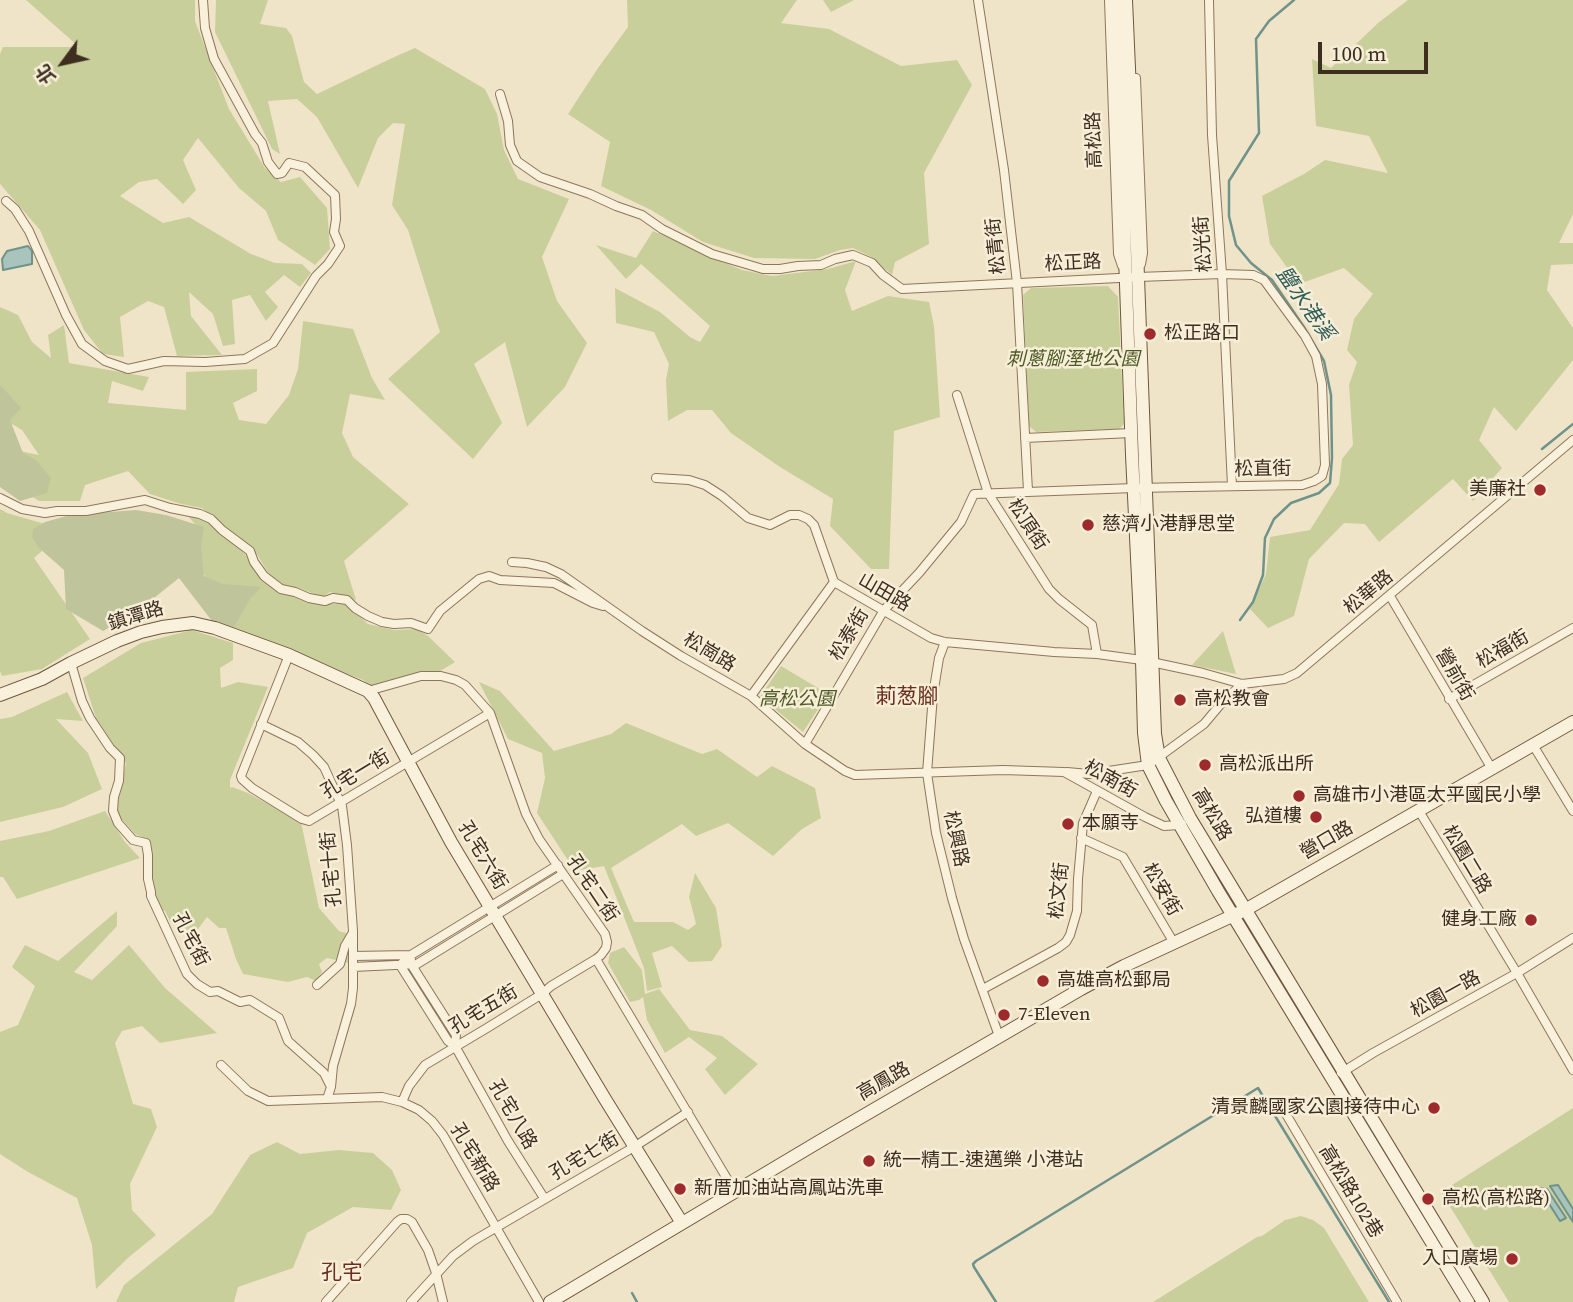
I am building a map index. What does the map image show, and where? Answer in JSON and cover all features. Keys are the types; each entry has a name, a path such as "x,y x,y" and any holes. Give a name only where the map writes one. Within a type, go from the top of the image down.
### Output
{"street":[{"path":"6,201 15,209 29,231 66,315 82,344 105,361 128,369 163,361 245,359 273,343 316,276 340,246 334,232 335,195 305,167 289,163 282,173 277,174 268,162 262,144 214,59 205,28 203,0"},
{"name":"松青街","path":"978,0 1004,170 1017,283 1028,491"},
{"name":"高松路","path":"1109,0 1118,254 1132,277"},
{"name":"高松路","path":"1116,0 1132,251"},
{"name":"高松路","path":"1126,0 1132,251 1131,433 1140,488"},
{"name":"高松路","path":"1132,0 1143,253 1132,277 1147,661 1155,734 1154,762 1185,822 1239,913 1338,1075 1483,1302"},
{"name":"松光街","path":"1209,0 1213,135 1232,486"},
{"name":"松正路","path":"500,94 508,121 510,145 517,161 540,177 642,215 662,229 712,254 763,268 821,265 853,255 872,263 902,289 1222,274"},
{"name":"松直街","path":"988,493 1302,485 1322,475 1325,465 1322,384 1316,356 1305,336 1264,280 1253,275 1222,274"},
{"name":"松頂街","path":"957,395 988,493 1049,589 1092,625 1097,654"},
{"path":"1025,438 1131,433"},
{"name":"松華路","path":"1147,661 1242,684 1277,681 1297,673 1573,440"},
{"name":"山田路","path":"656,478 689,480 705,485 748,518 770,525 790,515 808,519 814,525 834,582 919,632 945,642 1097,654 1147,661"},
{"name":"松泰街","path":"805,744 884,610 961,522 974,494 988,493"},
{"path":"0,498 22,509 44,513 86,511 145,500 201,514 250,551 264,576 281,589 325,601 333,598 347,600 355,608 382,622 411,623 428,629 440,611 479,579 489,576 500,580 554,583 593,604 610,607"},
{"name":"松崗路","path":"512,562 546,567 561,574 681,656 751,696 805,744 845,771 855,775 927,773"},
{"path":"751,696 834,582"},
{"name":"營前街","path":"1390,596 1492,769"},
{"name":"鎮潭路","path":"0,695 43,680 117,640 177,624 193,623 215,628 289,655"},
{"name":"松福街","path":"1449,699 1573,628"},
{"name":"松興路","path":"945,642 939,658 933,695 927,773 936,833 951,898 999,1036"},
{"path":"261,724 289,655 368,691"},
{"name":"孔宅街","path":"71,663 90,718 120,758 113,811 118,824 133,840 146,844 151,896 187,974 210,992 218,991 240,1002 250,1000 279,1018 288,1041 324,1073 331,1087"},
{"name":"孔宅二街","path":"368,691 421,676 441,676 465,685 490,713 526,814 539,839 605,934 606,948 596,959"},
{"path":"1064,772 1089,774 1154,762 1204,724 1242,684"},
{"name":"孔宅六街","path":"368,691 451,842 681,1223"},
{"name":"孔宅一街","path":"261,724 242,779 252,788 309,821 490,713"},
{"name":"營口路","path":"1239,913 1573,722"},
{"name":"孔宅十街","path":"261,724 298,742 313,755 324,767 341,803 353,931 353,988 351,1004 332,1066 331,1087"},
{"path":"1533,745 1573,811"},
{"name":"松南街","path":"927,773 1003,770 1064,772 1164,826 1185,822"},
{"name":"松文街","path":"983,989 1066,942 1075,925 1081,838 1086,816 1097,791"},
{"name":"松園二路","path":"1419,811 1573,1070"},
{"name":"松安街","path":"1081,838 1123,857 1174,943"},
{"path":"493,912 558,865"},
{"path":"353,967 400,965 563,874"},
{"name":"高鳳路","path":"550,1302 999,1036 1124,966 1239,913"},
{"path":"317,985 340,964 353,931"},
{"name":"松園一路","path":"1338,1075 1573,938"},
{"path":"353,956 411,960"},
{"path":"596,959 735,1192"},
{"name":"孔宅五街","path":"402,1102 409,1086 425,1065 596,959"},
{"name":"孔宅八路","path":"411,960 456,1035 455,1046"},
{"name":"孔宅八路","path":"400,965 447,1041 455,1046 508,1141 544,1198"},
{"name":"孔宅新路","path":"221,1065 248,1091 268,1101 382,1097 419,1110 443,1135 539,1302"},
{"name":"高松路","path":"1338,1075 1468,1302"},
{"path":"327,1100 331,1087"},
{"name":"高松路102巷","path":"1283,1109 1397,1302"},
{"name":"孔宅七街","path":"496,1227 634,1147 688,1112"},
{"path":"327,1302 401,1219 412,1222 428,1250 443,1302"},
{"path":"411,1302 453,1256 496,1227"}],"green space":[{"path":"26,0 195,0 195,21 229,109 265,168 281,182 300,177 327,208 330,249 315,265 278,240 266,211 239,188 198,138 183,160 196,190 183,204 157,179 139,182 120,196 163,223 189,217 251,254 275,263 302,264 311,273 300,287 284,275 265,292 278,307 266,321 250,295 232,300 235,344 223,346 213,314 189,292 191,316 222,355 177,356 164,307 148,301 120,317 124,357 103,354 84,330 40,230 0,184 0,54 3,47 79,47"},
{"path":"216,0 268,0 260,24 286,28 292,36 304,82 317,94 415,48 485,89 497,114 504,150 518,179 569,199 542,257 557,301 587,343 565,387 527,427 505,342 474,364 502,423 473,459 388,379 440,332 408,230 392,205 405,124 393,123 378,138 358,188 317,117 297,99 268,101 280,154 272,149 215,32"},
{"path":"627,0 797,0 781,23 829,29 901,66 957,60 972,85 924,173 929,244 895,262 892,275 871,257 853,248 815,259 754,258 703,242 651,210 601,186 610,142 568,114 628,27"},
{"path":"823,0 854,0 831,12"},
{"path":"1408,0 1573,0 1573,214 1559,243 1573,243 1573,264 1551,265 1547,290 1573,328 1573,360 1516,431 1494,407 1479,440 1502,468 1473,501 1453,479 1379,542 1365,524 1344,523 1309,559 1294,616 1268,628 1250,609 1266,574 1270,537 1310,530 1339,484 1342,459 1353,445 1349,385 1357,362 1347,350 1354,319 1373,294 1344,268 1299,284 1270,244 1262,196 1325,160 1388,173 1369,136 1316,126 1312,59 1331,68 1378,23"},
{"path":"653,231 742,270 772,276 828,269 856,261 845,290 852,311 888,296 929,302 934,326 940,417 894,431 889,569 871,569 830,526 833,499 731,433 712,410 687,410 668,421 666,380 669,364 654,332 616,323 615,288 660,312 700,342 710,326 641,264 626,279 596,245 636,258"},
{"name":"刺蔥腳溼地公園","path":"1108,286 1118,297 1124,424 1119,429 1036,432 1029,426 1023,295 1031,288"},
{"path":"0,307 18,315 32,342 51,358 48,335 64,325 69,363 149,377 143,391 112,381 108,403 186,410 186,372 257,369 257,391 233,403 239,420 266,424 289,395 298,369 303,321 353,329 372,378 385,400 350,394 342,433 353,457 409,504 344,561 356,600 330,592 323,597 272,579 256,553 202,508 150,494 128,471 85,485 80,501 39,501 0,477 0,447 39,455 22,430 0,417"},
{"path":"0,385 21,408 10,420 23,453 36,460 51,478 47,493 20,501 0,487"},
{"path":"0,509 66,530 34,558 90,639 42,669 2,676 0,671"},
{"path":"136,510 166,515 204,527 201,547 204,576 223,584 261,587 250,599 234,627 212,621 179,578 134,614 103,631 66,609 64,570 39,548 32,537 33,529 45,522 70,515"},
{"path":"188,516 204,519 234,543 245,554 262,580 296,597 331,604 345,603 368,624 394,630 417,629 455,662 437,673 424,671 371,686 363,680 222,626 234,606 251,592 208,580 198,566 200,530"},
{"path":"192,630 233,643 233,660 220,668 221,688 238,682 268,687 230,780 230,788 248,793 301,822 319,908 339,931 349,934 349,963 327,958 319,964 322,972 316,981 307,977 288,982 243,974 226,928 219,928 207,917 195,933 171,923 165,911 159,909 149,890 147,839 135,834 118,815 117,807 126,763 96,718 83,678 141,643"},
{"path":"1223,631 1236,674 1192,665"},
{"name":"高松公園","path":"781,666 828,694 803,732 760,697"},
{"path":"479,682 500,691 554,751 611,734 626,723 702,754 717,749 757,777 772,766 815,788 821,818 802,829 773,856 728,823 696,836 682,824 611,868 634,922 673,922 688,930 696,924 689,897 695,873 716,908 722,946 712,961 689,962 672,946 652,953 662,987 647,991 644,968 604,866 575,871 537,813 545,778 542,753 508,739"},
{"path":"67,692 83,721 56,719 88,753 102,789 63,807 0,822 0,719 12,717"},
{"path":"105,811 125,842 140,858 17,899 3,877 0,877 0,841 49,831"},
{"path":"117,911 117,926 74,972 92,980 129,945 165,988 217,1033 160,1043 142,1026 122,1031 115,1043 133,1104 151,1109 157,1127 130,1184 132,1210 156,1235 96,1289 92,1245 77,1198 0,1154 0,1032 18,1025 35,986 12,967 25,945 58,961"},
{"path":"624,947 642,970 645,994 659,989 690,1030 722,1036 758,1064 725,1095 705,1069 717,1058 689,1037 665,1053 647,1020 643,997 630,1002 608,963 610,953"},
{"path":"1573,1108 1573,1302 1509,1302 1441,1192"},
{"path":"277,1142 300,1154 339,1150 373,1153 392,1170 401,1190 391,1210 353,1207 307,1233 293,1268 238,1287 234,1302 116,1302 124,1285 212,1214 250,1155"},
{"path":"1301,1216 1324,1228 1369,1302 1153,1302 1285,1220"}],"water":[{"path":"28,246 32,251 32,264 3,270 2,259 7,251"},
{"path":"1558,1185 1573,1209 1573,1222 1550,1186"},
{"path":"1539,1188 1547,1189 1566,1218 1560,1221"}],"waterway":[{"name":"鹽水港溪","path":"1240,620 1253,602 1263,575 1265,538 1274,519 1291,503 1319,493 1330,483 1331,395 1324,361 1272,280 1251,263 1236,245 1229,216 1229,181 1259,133 1256,39 1269,21 1294,0"},
{"name":"鹽水港溪","path":"1542,449 1573,424"},
{"path":"996,1302 974,1267 976,1261 1258,1088 1389,1302"},
{"path":"632,1293 637,1302"}],"place":[{"name":"松正路口","path":"1150,334"},
{"name":"美廉社","path":"1540,490"},
{"name":"慈濟小港靜思堂","path":"1088,525"},
{"name":"高松教會","path":"1180,700"},
{"name":"高松派出所","path":"1205,765"},
{"name":"高雄市小港區太平國民小學","path":"1299,796"},
{"name":"弘道樓","path":"1316,817"},
{"name":"本願寺","path":"1068,824"},
{"name":"健身工廠","path":"1531,920"},
{"name":"高雄高松郵局","path":"1043,981"},
{"name":"7-Eleven","path":"1004,1015"},
{"name":"清景麟國家公園接待中心","path":"1434,1108"},
{"name":"統一精工-速邁樂 小港站","path":"869,1161"},
{"name":"新厝加油站高鳳站洗車","path":"680,1189"},
{"name":"高松(高松路)","path":"1428,1199"},
{"name":"入口廣場","path":"1512,1259"}],"district":[{"name":"莿葱腳","path":"907,698"},
{"name":"孔宅","path":"342,1274"}]}
